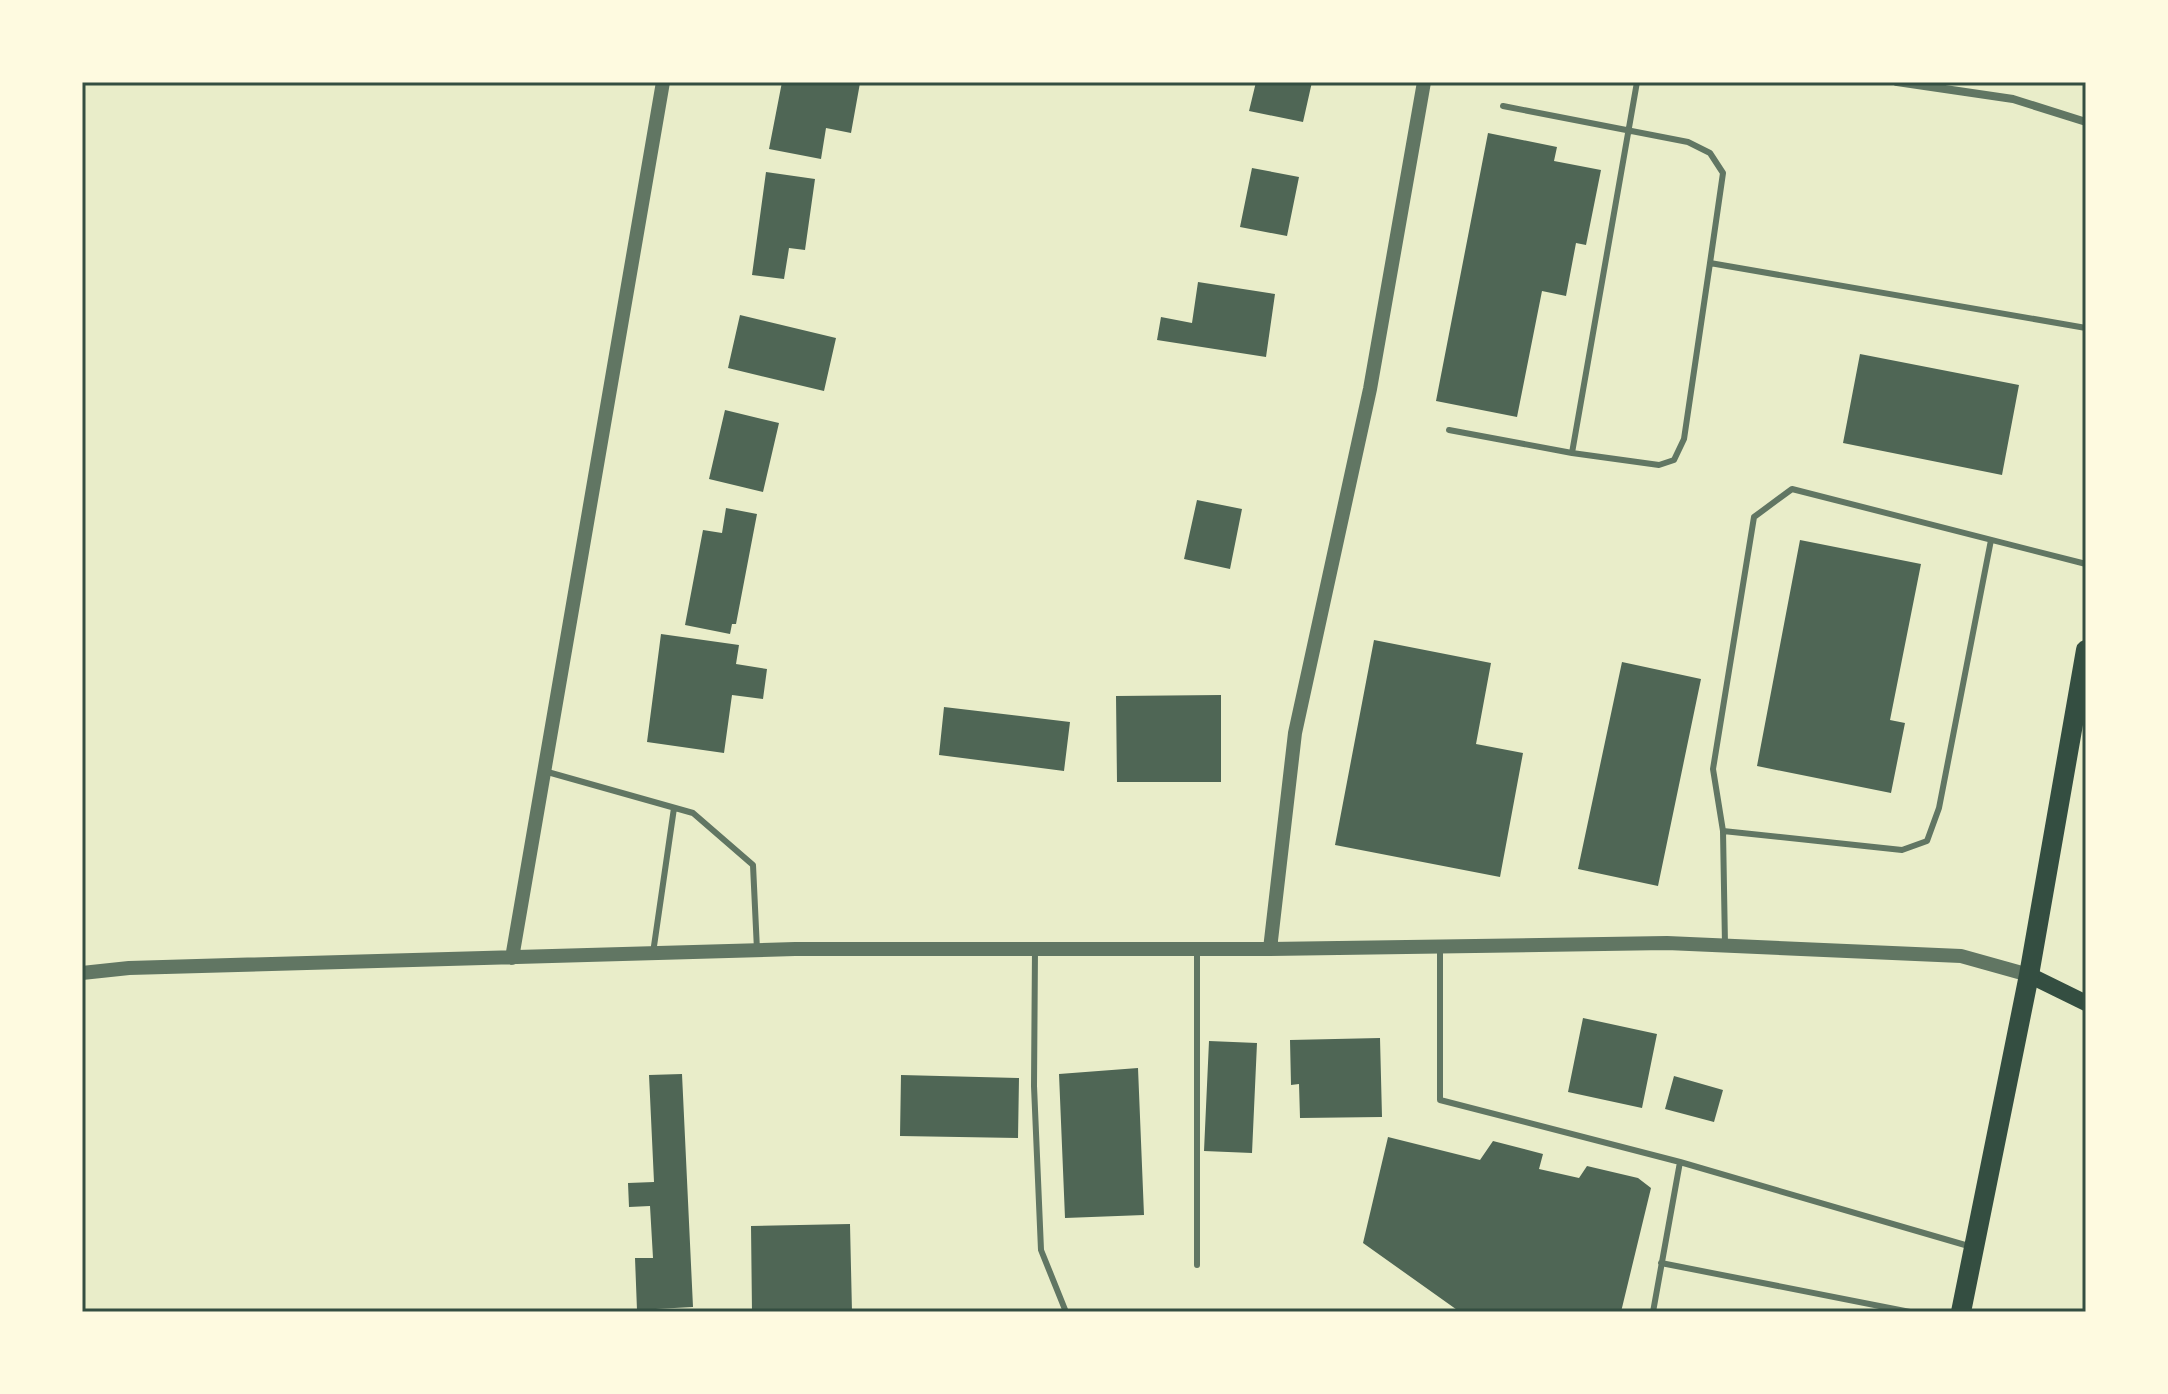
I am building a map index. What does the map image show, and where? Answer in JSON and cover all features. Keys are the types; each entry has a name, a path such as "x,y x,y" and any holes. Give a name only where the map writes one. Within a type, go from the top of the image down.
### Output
{"main road":[{"path":"1961,1312 2029,975 2086,651"},
{"path":"2029,975 2086,1003"}],"street":[{"path":"512,958 663,82"},
{"path":"1270,949 1295,733 1370,389 1424,82"},
{"path":"1897,82 2013,99 2085,121"},
{"path":"82,973 757,950 1725,945 1961,956 2029,975"}],"lane":[{"path":"1572,453 1637,82"},
{"path":"1449,430 1572,453 1659,465 1674,460 1684,439 1723,173 1710,153 1688,142 1503,106"},
{"path":"2085,121 2086,110"},
{"path":"1710,263 2086,328"},
{"path":"1725,945 1723,831 1713,769 1754,517 1792,489 2086,564"},
{"path":"1723,831 1902,850 1927,841 1939,808 1991,540"},
{"path":"544,771 693,813 753,865 757,950"},
{"path":"653,953 674,808"},
{"path":"1440,945 1440,1100 1680,1162 1974,1247"},
{"path":"1035,949 1034,1086 1041,1250 1066,1312"},
{"path":"1197,949 1197,1265"},
{"path":"1653,1312 1680,1162"},
{"path":"1661,1263 1910,1312"}],"building":[{"path":"782,82 860,83 851,133 826,128 821,159 769,149"},
{"path":"1256,82 1312,82 1303,122 1249,111"},
{"path":"1488,133 1557,147 1554,161 1601,170 1586,245 1576,243 1566,296 1542,291 1517,417 1436,401"},
{"path":"1252,168 1299,177 1287,236 1240,227"},
{"path":"766,172 815,179 805,250 789,248 784,279 752,275"},
{"path":"1198,282 1275,294 1266,357 1157,340 1161,317 1192,323"},
{"path":"740,315 836,338 824,391 728,368"},
{"path":"1860,354 2019,385 2002,475 1843,443"},
{"path":"725,410 779,423 763,492 709,479"},
{"path":"1197,500 1242,509 1230,569 1184,559"},
{"path":"726,508 757,514 736,624 732,624 730,634 685,625 703,530 722,533"},
{"path":"1800,540 1921,564 1890,720 1905,723 1891,793 1757,766"},
{"path":"661,634 739,645 736,664 767,669 763,699 732,695 724,753 647,742"},
{"path":"1374,640 1491,663 1476,744 1523,753 1500,877 1335,845"},
{"path":"1622,662 1701,679 1658,886 1578,869"},
{"path":"1221,695 1221,782 1117,782 1116,696"},
{"path":"944,707 1070,722 1064,771 939,755"},
{"path":"1583,1018 1657,1034 1642,1108 1568,1092"},
{"path":"1380,1038 1382,1117 1300,1118 1299,1084 1291,1085 1290,1040"},
{"path":"1209,1041 1257,1043 1252,1153 1204,1151"},
{"path":"1138,1068 1144,1215 1065,1218 1059,1074"},
{"path":"682,1074 693,1307 637,1310 635,1258 653,1258 650,1206 629,1207 628,1183 654,1182 649,1075"},
{"path":"901,1075 1019,1078 1018,1138 900,1136"},
{"path":"1674,1076 1723,1090 1714,1122 1665,1109"},
{"path":"1388,1137 1480,1160 1493,1141 1543,1154 1539,1169 1579,1178 1587,1166 1638,1178 1651,1188 1621,1312 1460,1312 1363,1243"},
{"path":"850,1224 852,1312 752,1312 751,1226"}]}
